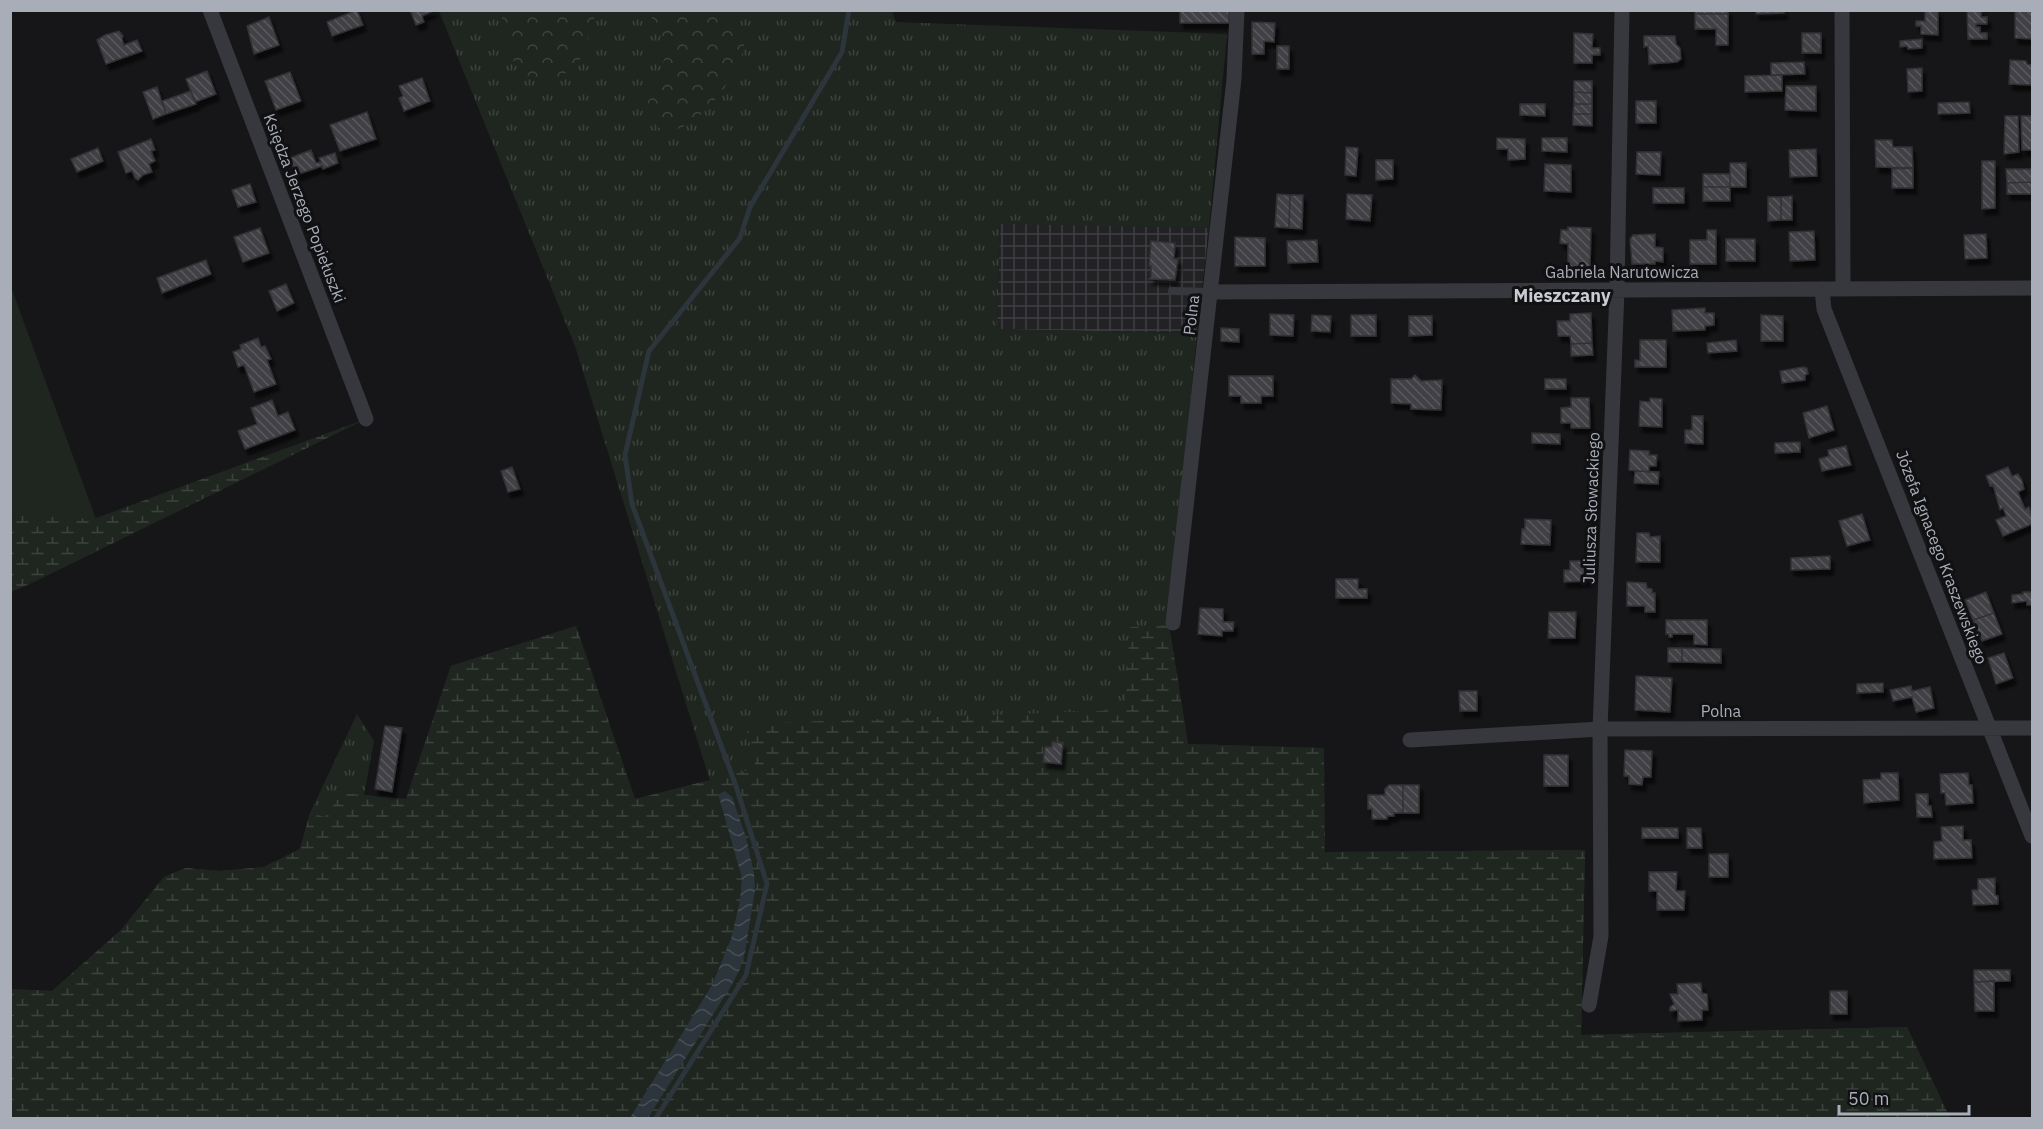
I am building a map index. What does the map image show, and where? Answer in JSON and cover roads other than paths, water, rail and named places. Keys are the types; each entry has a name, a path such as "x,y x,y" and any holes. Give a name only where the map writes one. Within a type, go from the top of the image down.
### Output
{"street":[{"name":"Księdza Jerzego Popiełuszki","path":"210,10 366,419"},
{"name":"Polna","path":"1173,623 1234,79 1237,10"},
{"name":"Juliusza Słowackiego","path":"1588,1005 1600,936 1600,729 1617,290 1622,10"},
{"path":"1842,10 1843,288"},
{"name":"Gabriela Narutowicza","path":"1211,292 2032,288"},
{"name":"Józefa Ignacego Kraszewskiego","path":"1822,289 1824,309 2032,836"},
{"name":"Polna","path":"1410,740 1600,729 2032,728"}],"lane":[{"path":"1172,291 1211,292"}],"water":[{"path":"725,791 732,797 746,837 754,873 755,890 745,952 740,969 731,986 648,1118 630,1118 712,985 731,939 740,901 742,878 719,797 719,794"}],"waterway":[{"path":"656,1118 746,975 767,884 736,786 632,504 625,455 649,351 740,238 750,207 842,52 849,10"}],"district":[{"name":"Mieszczany","path":"1562,296"}]}
